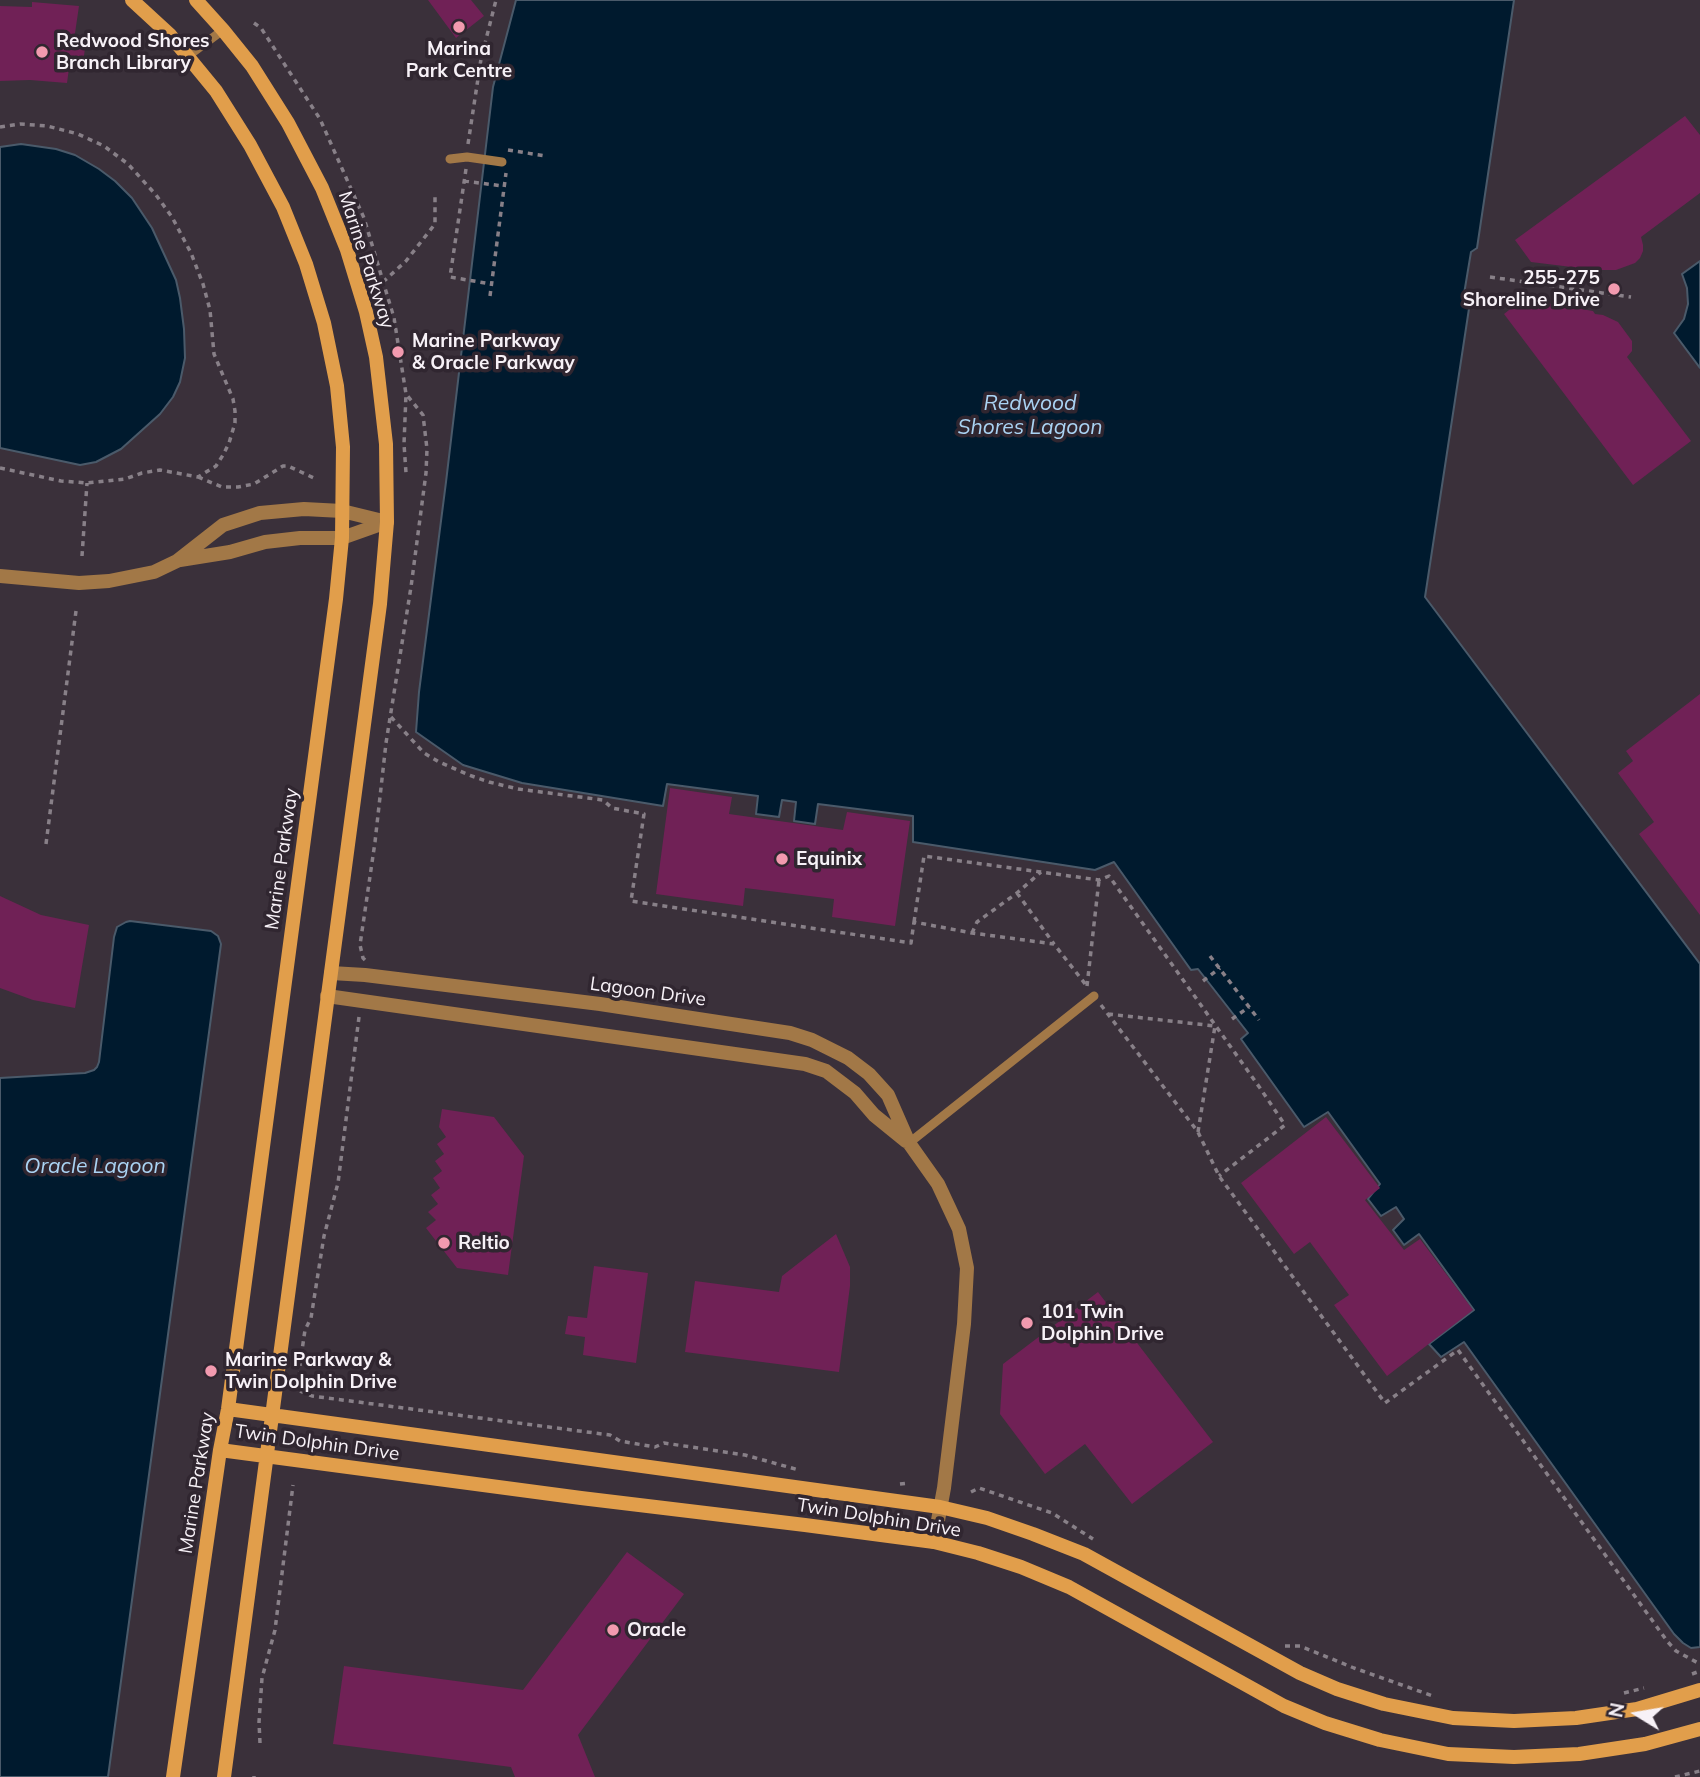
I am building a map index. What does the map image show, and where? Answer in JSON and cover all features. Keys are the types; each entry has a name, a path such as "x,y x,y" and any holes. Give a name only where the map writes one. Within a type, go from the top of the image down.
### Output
{"main road":[{"name":"Marine Parkway","path":"132,0 170,35 216,91 250,145 283,207 306,264 324,323 337,386 342,447 342,538 336,599 228,1409 173,1777"},
{"name":"Marine Parkway","path":"196,0 252,66 288,122 323,188 347,250 366,312 376,357 386,444 387,522 380,604 224,1777"},
{"name":"Twin Dolphin Drive","path":"228,1409 940,1507 987,1518 1084,1555 1300,1673 1337,1689 1384,1704 1453,1718 1514,1721 1576,1718 1637,1709 1700,1690"},
{"name":"Twin Dolphin Drive","path":"220,1450 934,1542 1021,1567 1069,1587 1284,1706 1325,1723 1380,1740 1448,1754 1514,1757 1579,1754 1645,1744 1700,1729"}],"street":[{"path":"0,576 89,583 154,572 177,561 223,526 260,513 304,509 342,511 387,522"},
{"path":"177,561 230,552 265,542 300,538 342,538 387,522"},
{"name":"Lagoon Drive","path":"331,973 600,1003 790,1033 812,1040 848,1058 869,1074 888,1095 909,1143 938,1184 959,1229 967,1268 964,1324 934,1542"},
{"name":"Lagoon Drive","path":"327,996 806,1064 826,1071 855,1093 874,1115 909,1143"}],"lane":[{"path":"188,56 223,30"},
{"path":"450,159 467,157 502,162"},
{"path":"909,1143 1094,996"}],"path":[{"path":"491,284 450,277 481,59 496,0"},
{"path":"254,23 261,28 320,118 364,218 394,318 406,394 406,473 402,473"},
{"path":"0,127 20,124 47,127 78,134 104,146 128,164 172,217 191,253 203,284 210,310 214,354 233,399 235,411 235,423 223,455 216,466 198,477"},
{"path":"490,296 506,172"},
{"path":"464,181 504,186"},
{"path":"383,282 406,261 435,224 435,197"},
{"path":"1490,277 1631,297"},
{"path":"367,962 363,958 360,945 386,743 426,473 427,449 423,415 406,394"},
{"path":"0,468 61,481 87,483 125,479 160,470 198,477 222,487 238,487 254,484 283,466 314,478"},
{"path":"82,556 87,483"},
{"path":"46,844 76,611"},
{"path":"391,717 424,753 469,775 518,789 603,800 612,808 644,814 631,901 911,943 924,856 1099,880 1109,876 1285,1125 1219,1176"},
{"path":"972,933 977,922 1041,872"},
{"path":"1017,893 1087,986 1099,880"},
{"path":"914,922 1054,944"},
{"path":"1210,956 1259,1020"},
{"path":"1203,981 1220,968"},
{"path":"1094,996 1198,1132 1219,1176 1385,1403 1458,1350 1667,1641 1676,1651 1700,1664"},
{"path":"1232,1019 1249,1007"},
{"path":"1108,1014 1215,1026"},
{"path":"359,1017 338,1183 324,1236 311,1318 305,1330 300,1364 300,1391 312,1396 610,1435 620,1441 655,1447 664,1443 745,1455 801,1471"},
{"path":"1198,1132 1215,1026"},
{"path":"895,1484 909,1483"},
{"path":"260,1743 262,1678 275,1630 293,1485"},
{"path":"971,1492 979,1488 1052,1513 1095,1540"},
{"path":"1279,1644 1300,1646 1437,1697"},
{"path":"1689,1675 1700,1671"},
{"path":"1622,1693 1646,1688"},
{"path":"1675,1777 1700,1771"}],"water":[{"name":"Redwood Shores Lagoon","path":"516,0 1514,0 1477,248 1471,252 1464,294 1470,302 1425,597 1700,964 1700,1647 1691,1648 1674,1634 1464,1342 1441,1357 1429,1344 1474,1310 1419,1234 1404,1245 1393,1230 1404,1219 1396,1207 1381,1216 1368,1199 1380,1184 1328,1112 1304,1127 1241,1039 1248,1033 1198,969 1191,970 1114,862 1095,870 913,842 913,816 818,804 815,824 794,821 796,802 782,800 779,817 756,814 758,796 667,784 663,806 522,783 463,765 416,732 493,87"},
{"path":"21,144 75,155 115,181 132,198 152,228 176,280 184,329 185,358 180,382 160,414 121,449 96,462 80,465 0,448 0,147"},
{"path":"1700,261 1700,368 1674,333 1684,319 1688,304 1687,288 1682,274"},
{"name":"Oracle Lagoon","path":"130,921 211,931 218,936 221,944 108,1777 0,1777 0,1078 85,1073 97,1067 114,937 117,927"}],"building":[{"name":"Marina Park Centre","path":"428,0 471,0 484,16 456,38"},
{"name":"Redwood Shores Branch Library","path":"32,2 79,6 74,40 86,42 83,62 70,61 67,83 0,81 0,6 32,7"},
{"path":"1685,116 1700,135 1700,193 1641,237 1643,251 1635,263 1616,270 1596,270 1531,262 1515,240"},
{"path":"1523,299 1593,311 1618,322 1632,341 1632,351 1627,357 1691,441 1633,485 1504,314"},
{"path":"1700,694 1700,915 1639,834 1654,822 1618,773 1633,761 1626,751"},
{"name":"Equinix","path":"670,788 732,797 729,814 843,830 847,812 910,821 895,926 832,917 834,899 745,888 743,906 656,894"},
{"path":"0,896 41,915 89,925 75,1008 33,1000 0,988"},
{"path":"442,1109 494,1117 524,1156 508,1275 457,1268 426,1228 436,1220 428,1212 438,1204 431,1195 440,1188 433,1178 442,1171 435,1161 444,1154 437,1144 446,1137 439,1127"},
{"path":"1326,1117 1380,1188 1365,1200 1404,1250 1420,1239 1473,1310 1387,1376 1334,1305 1349,1295 1310,1242 1294,1254 1241,1183"},
{"path":"836,1234 850,1267 839,1372 685,1352 695,1281 779,1292 782,1276"},
{"path":"594,1266 648,1273 636,1363 583,1355 585,1337 565,1334 568,1316 587,1318"},
{"path":"1098,1292 1213,1442 1132,1504 1085,1444 1045,1474 1000,1414 1003,1364"},
{"name":"Oracle","path":"627,1552 684,1594 578,1735 595,1777 515,1777 511,1767 333,1744 344,1666 523,1690"}],"place":[{"name":"Marina Park Centre","path":"459,27"},
{"name":"Redwood Shores Branch Library","path":"42,52"},
{"name":"255-275 Shoreline Drive","path":"1614,289"},
{"name":"Marine Parkway & Oracle Parkway","path":"398,352"},
{"name":"Equinix","path":"782,859"},
{"name":"Reltio","path":"444,1243"},
{"name":"101 Twin Dolphin Drive","path":"1027,1323"},
{"name":"Marine Parkway & Twin Dolphin Drive","path":"211,1371"},
{"name":"Oracle","path":"613,1630"}]}
